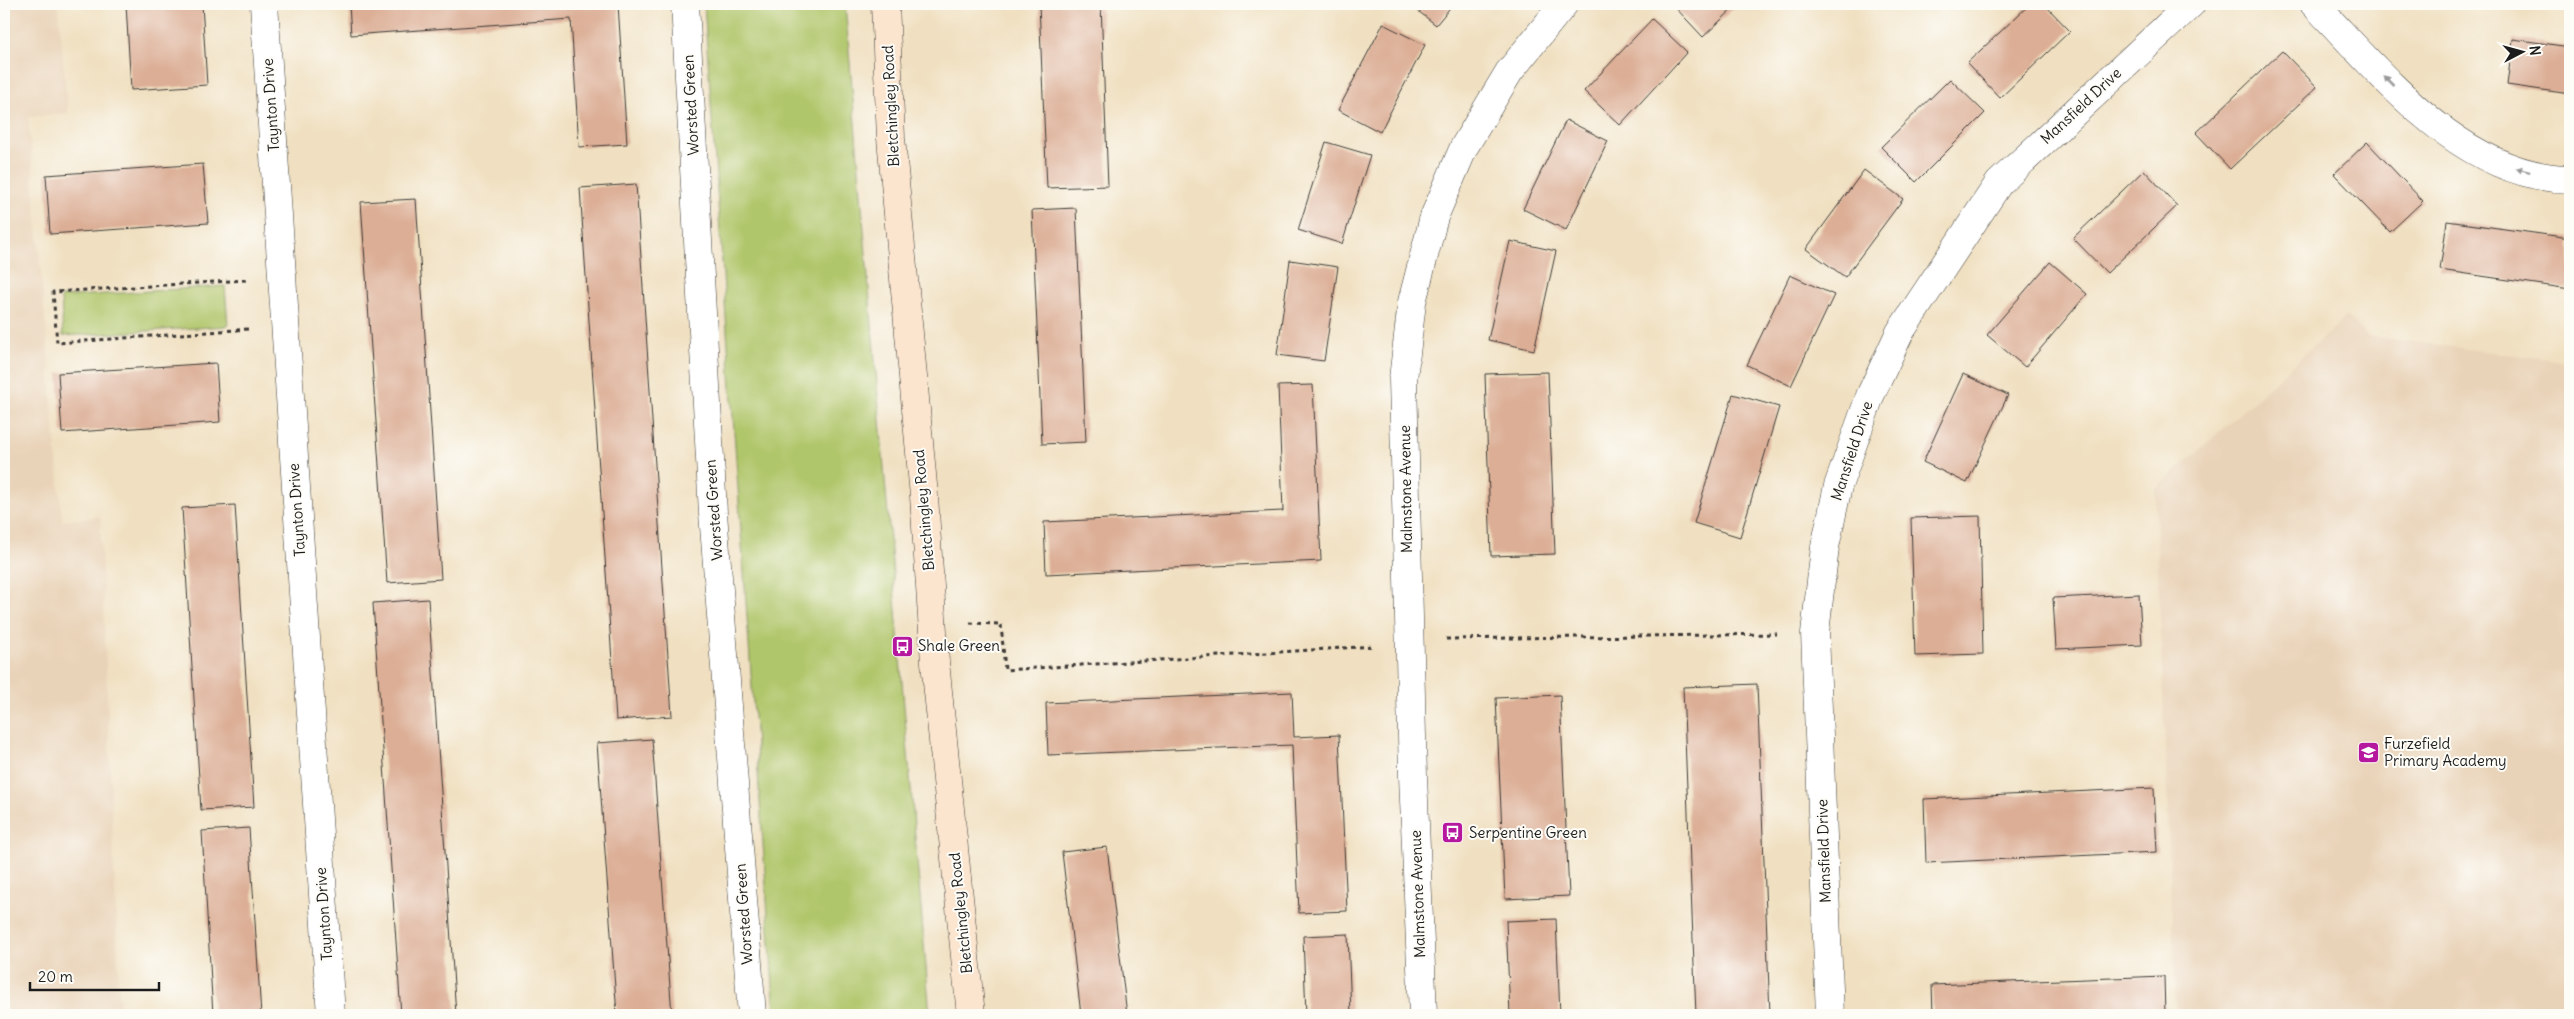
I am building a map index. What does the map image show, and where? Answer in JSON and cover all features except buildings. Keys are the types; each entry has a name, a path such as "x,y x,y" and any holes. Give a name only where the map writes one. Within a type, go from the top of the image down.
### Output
{"street":[{"name":"Taynton Drive","path":"264,4 331,1015"},
{"name":"Worsted Green","path":"685,4 714,512 752,1015"},
{"name":"Bletchingley Road","path":"886,4 891,138 924,496 935,662 971,1015"},
{"name":"Malmstone Avenue","path":"1423,1015 1410,643 1404,379 1412,302 1434,217 1464,148 1508,72 1564,4"},
{"name":"Mansfield Drive","path":"1830,1015 1816,633 1825,547 1838,486 1870,396 1900,332 1999,183 2191,4"},
{"path":"2314,4 2392,84 2450,135 2478,152 2510,166 2556,179 2570,179"}],"path":[{"path":"282,277 54,292 57,343 285,327"},
{"path":"967,623 1001,624 1005,670 1455,639 1816,633"}],"shaded area":[{"path":"4,4 58,4 68,113 28,117 62,521 100,517 120,1015 4,1015"},
{"name":"Furzefield Primary Academy","path":"2347,316 2367,336 2570,362 2570,1015 2176,1015 2155,490"}],"green space":[{"path":"704,4 845,4 930,1015 775,1015"},
{"path":"225,286 228,326 63,336 61,297"}],"place":[{"name":"Shale Green","path":"902,646"},
{"name":"Furzefield Primary Academy","path":"2368,753"},
{"name":"Serpentine Green","path":"1453,833"}]}
